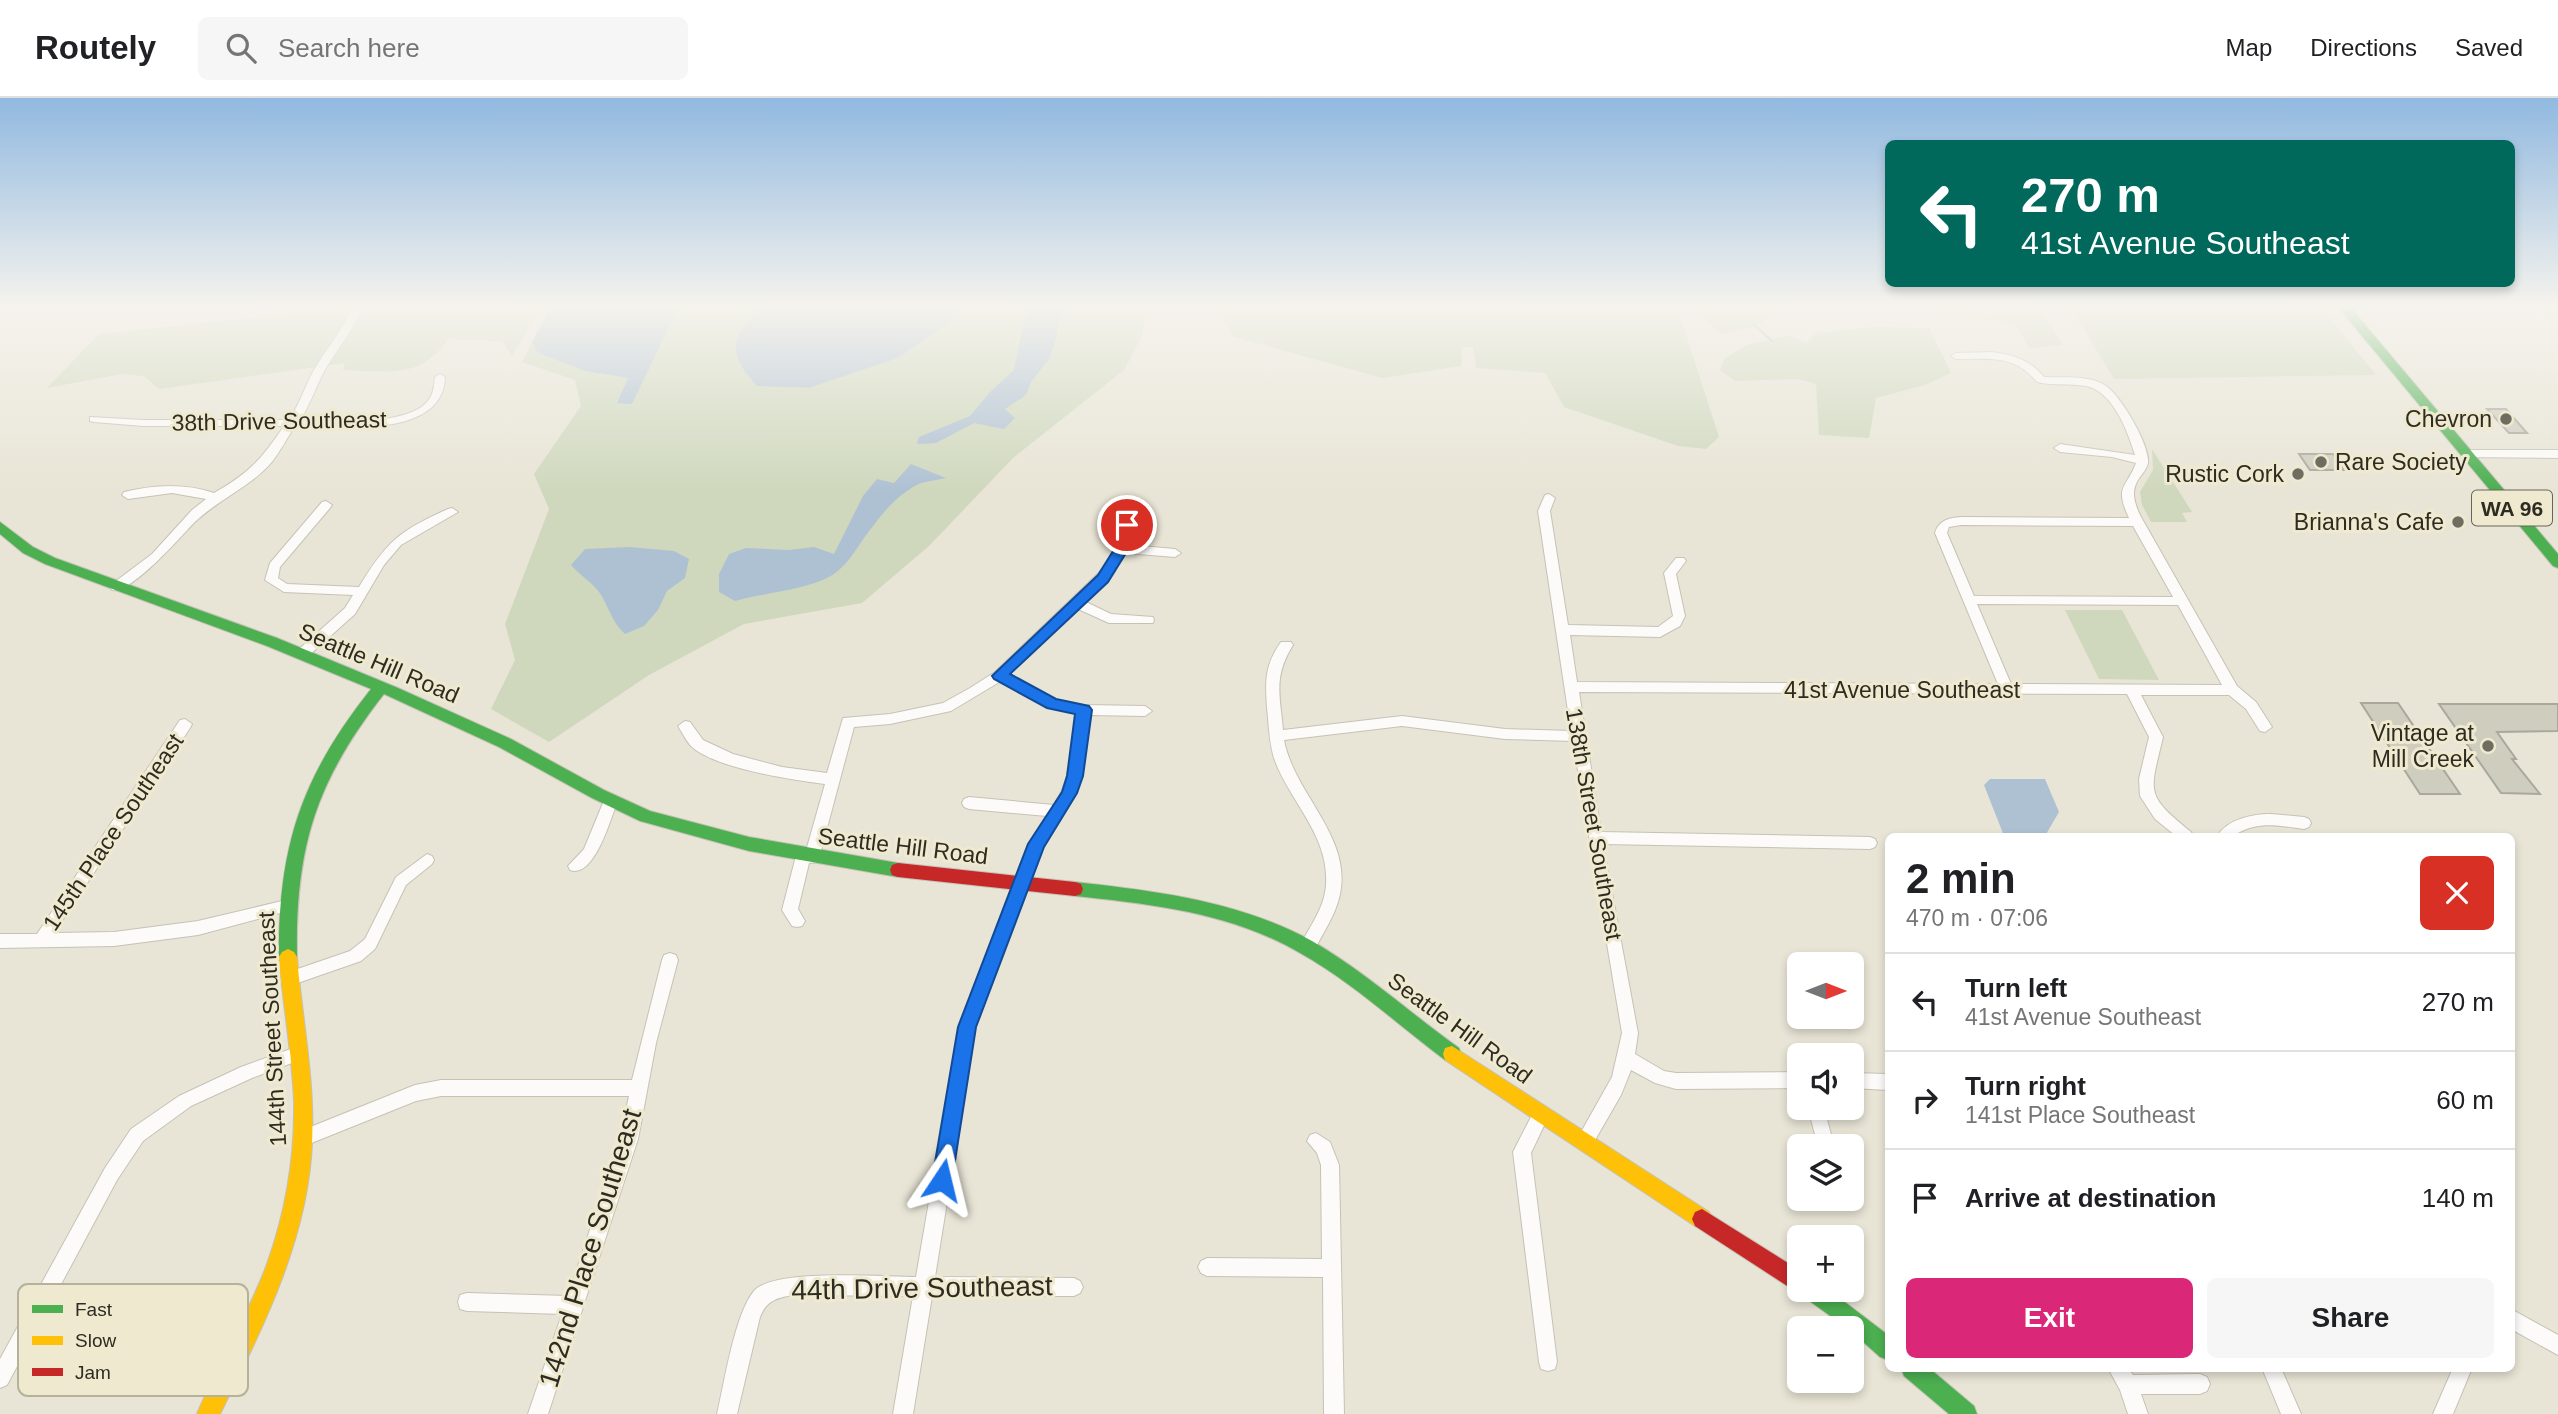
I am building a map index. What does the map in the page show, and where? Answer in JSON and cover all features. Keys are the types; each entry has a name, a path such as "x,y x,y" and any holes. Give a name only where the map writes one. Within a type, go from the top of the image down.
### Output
{"main road":[{"name":"WA 96","path":"2395,368 2558,562"},
{"name":"Seattle Hill Road","path":"0,527 39,556 116,587 302,654 485,732 583,785 610,803 669,824 807,857 1109,892 1252,922 1307,948 1361,984 1414,1028 1541,1115 1787,1274"},
{"name":"144th Street Southeast","path":"248,1333 274,1280 297,1196 304,1138 299,1053 289,979 286,906 305,809 359,713 380,688"},
{"path":"1830,1302 1885,1346"},
{"path":"1917,1372 1966,1414"},
{"name":"144th Street Southeast","path":"208,1414 217,1396"}],"street":[{"path":"116,587 156,557 197,513 215,498 246,480 267,460 303,407 320,368"},
{"path":"2033,368 2041,380 2092,384 2106,390 2138,442 2142,461 2128,490 2129,505 2137,522 2232,690 2246,699 2259,714 2265,727"},
{"name":"38th Drive Southeast","path":"94,419 143,424 382,423 405,418 424,410 437,400 441,389 440,377"},
{"path":"2060,447 2078,452 2125,454 2142,461"},
{"path":"2465,454 2558,454"},
{"path":"128,495 148,490 192,490 215,498"},
{"name":"138th Street Southeast","path":"1549,498 1544,511 1578,736 1630,1033 1624,1073 1585,1141"},
{"path":"326,505 274,566 271,580 284,588 361,591"},
{"path":"302,654 350,611 361,591 397,542 452,512"},
{"path":"797,921 790,910 833,779 848,722 890,719 946,708 1000,676 1103,579 1122,548 1127,525 1122,512"},
{"path":"2007,690 1941,528 1946,523 1961,521 2137,522"},
{"path":"1122,548 1175,553"},
{"path":"1564,630 1660,632 1668,629 1679,617 1670,573 1680,561"},
{"path":"1970,600 2181,601"},
{"path":"1076,603 1109,618 1148,620"},
{"path":"1286,645 1273,661 1272,693 1277,736 1283,762 1330,851 1335,883 1331,901 1307,948"},
{"path":"1000,676 1052,704 1084,710 1144,711"},
{"name":"41st Avenue Southeast","path":"1571,687 2232,690"},
{"path":"2132,691 2156,737 2146,779 2147,796 2160,815 2182,833"},
{"path":"903,1414 967,1027 1036,844 1069,793 1075,776 1084,710"},
{"path":"1277,736 1402,721 1505,734 1578,736"},
{"name":"145th Place Southeast","path":"40,940 185,724"},
{"path":"685,726 696,743 741,762 787,774 833,779"},
{"path":"575,866 590,853 610,803"},
{"path":"970,803 1057,811"},
{"path":"2228,833 2240,824 2252,820 2304,823"},
{"path":"1595,838 1870,844"},
{"path":"289,979 355,956 370,944 401,881 427,860"},
{"path":"0,941 114,939 198,928 286,906"},
{"name":"142nd Place Southeast","path":"538,1414 629,1139 659,996 670,960"},
{"path":"51,1284 111,1174 138,1135 185,1101 247,1072 299,1053"},
{"path":"1628,1059 1661,1078 1676,1081 1787,1080"},
{"path":"1864,1081 1885,1082"},
{"path":"304,1138 415,1093 441,1088 639,1088"},
{"path":"1541,1115 1522,1152 1548,1362"},
{"path":"1316,1141 1324,1148 1330,1165 1334,1414"},
{"path":"1207,1268 1332,1268"},
{"name":"44th Drive Southeast","path":"727,1414 750,1320 759,1298 771,1291 793,1286 1074,1287"},
{"path":"467,1302 572,1305"},
{"path":"2515,1320 2558,1346"},
{"path":"0,1378 18,1345"},
{"path":"2119,1372 2128,1385 2138,1414"},
{"path":"2273,1372 2291,1414"},
{"path":"2443,1414 2461,1372"},
{"path":"2128,1385 2200,1384"}],"green space":[{"path":"66,368 306,368 159,389 144,376 122,374 47,388"},
{"path":"343,368 408,368 389,371"},
{"path":"541,368 578,368 629,378 632,404 649,368 743,368 757,386 809,388 867,368 1125,368 1013,458 929,546 862,603 744,624 649,675 549,742 491,709 515,660 505,624 549,509 534,474 581,406 575,380"},
{"path":"1348,368 1445,368 1382,378"},
{"path":"1482,368 1697,368 1719,437 1706,449 1678,446 1564,407 1545,373"},
{"path":"1949,368 1951,373 1925,385 1876,398 1869,438 1819,435 1816,384 1798,379 1735,381 1720,370"},
{"path":"2108,368 2371,368 2376,375 2114,379"},
{"path":"2152,449 2192,512 2182,513 2187,522 2151,522 2142,505 2140,492 2153,470"},
{"path":"2065,610 2122,610 2159,680 2099,679"}],"water":[{"path":"578,368 649,368 632,404 617,403 628,378"},
{"path":"743,368 867,368 809,388 757,386"},
{"path":"1042,368 1031,382 1026,395 1005,409 1015,418 1004,429 974,423 936,443 917,444 919,437 970,416 990,392 1014,370"},
{"path":"911,464 946,478 919,484 894,501 848,561 834,574 808,585 735,601 719,592 719,574 729,554 746,548 789,550 814,547 834,554 863,496 877,479 894,483"},
{"path":"630,547 674,551 689,559 685,578 667,591 658,610 644,626 625,634 616,624 599,592 571,565 585,549"},
{"path":"1990,779 2045,779 2059,812 2047,833 2003,833 1984,785"}],"building":[{"name":"Chevron","path":"2487,409 2506,409 2527,433 2509,433"},
{"name":"Rare Society","path":"2299,454 2333,454 2344,470 2310,470"},
{"name":"Vintage at Mill Creek","path":"2361,703 2398,703 2460,794 2420,794"},
{"name":"Vintage at Mill Creek","path":"2439,704 2558,704 2558,731 2497,732 2516,759 2512,759 2540,794 2501,793"}],"traffic: fast":[{"path":"2395,368 2558,563"},
{"path":"0,527 28,550 50,561 272,642 393,692 505,743 598,794 646,816 749,844 898,870"},
{"path":"288,957 290,881 296,846 306,813 336,749 380,688"},
{"path":"1075,889 1194,906 1252,922 1279,933 1344,971 1452,1054"},
{"path":"1829,1302 1885,1346"},
{"path":"1917,1372 1966,1414"}],"traffic: slow":[{"path":"248,1334 277,1264 289,1225 298,1186 303,1144 303,1101 288,957"},
{"path":"1452,1054 1702,1219"},
{"path":"208,1414 217,1396"}],"traffic: jam":[{"path":"898,870 1075,889"},
{"path":"1702,1219 1787,1274"}],"place":[{"name":"Chevron","path":"2506,419"},
{"name":"Rare Society","path":"2321,462"},
{"name":"Rustic Cork","path":"2298,474"},
{"name":"Brianna's Cafe","path":"2458,522"},
{"name":"Vintage at Mill Creek","path":"2488,746"}],"route":[{"path":"942,1180 967,1027 1036,844 1069,793 1075,776 1084,710 1052,704 1000,676 1103,579 1117,561 1127,525"}]}
